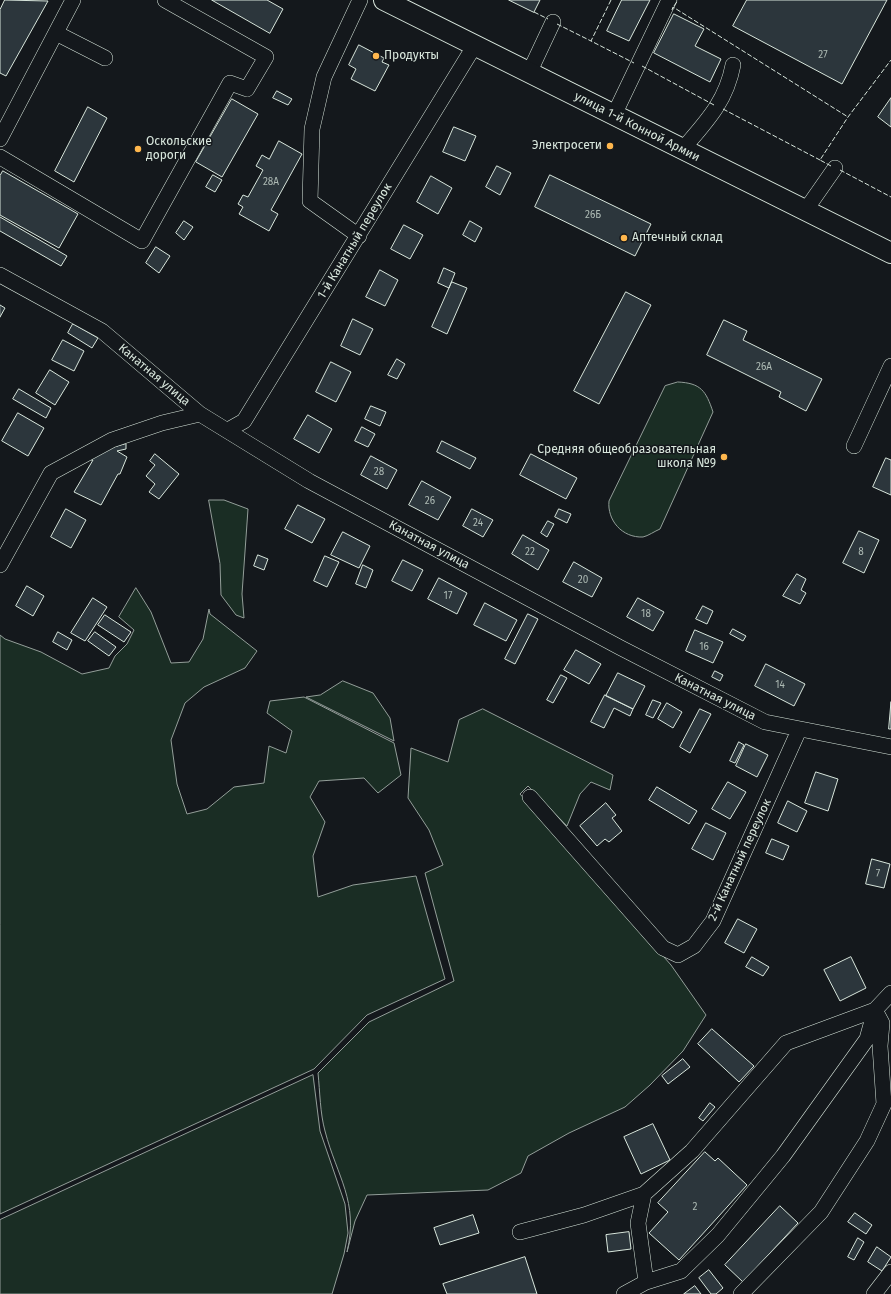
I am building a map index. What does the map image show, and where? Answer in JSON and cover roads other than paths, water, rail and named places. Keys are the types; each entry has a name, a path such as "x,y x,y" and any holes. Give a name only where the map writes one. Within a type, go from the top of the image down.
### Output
{"main road":[{"name":"улица 1-й Конной Армии","path":"384,0 530,71 682,150 891,253"}],"street":[{"path":"0,139 73,0"},
{"path":"0,157 142,241 230,83 247,89 266,57 165,0"},
{"path":"359,236 310,201 312,129 324,77 360,0"},
{"path":"614,115 669,0"},
{"path":"530,71 553,22"},
{"path":"56,33 105,58"},
{"name":"1-й Канатный переулок","path":"228,430 244,421 475,45"},
{"path":"682,150 718,107 730,82 733,65"},
{"path":"805,211 835,168"},
{"name":"Канатная улица","path":"0,275 102,330 200,414 309,481 707,693 765,722 891,748"},
{"path":"854,446 891,366"},
{"path":"0,565 51,473 112,440 162,423 200,414"},
{"name":"2-й Канатный переулок","path":"530,797 663,948 678,955 694,946 713,921 800,730"},
{"path":"520,1232 584,1215 644,1194 692,1151 786,1043 875,1010 891,993"},
{"path":"624,1294 646,1282 681,1271 718,1235 783,1156 867,1039 875,1010"},
{"path":"741,1294 821,1212 867,1140 884,1104 880,1046 882,1023 875,1010"},
{"path":"644,1194 638,1223 646,1282"},
{"path":"874,1294 891,1272"}],"place":[{"name":"Продукты","path":"376,56"},
{"name":"Электросети","path":"610,146"},
{"name":"Оскольские дороги","path":"138,149"},
{"name":"Аптечный склад","path":"624,238"},
{"name":"Средняя общеобразовательная школа №9","path":"724,457"}]}
